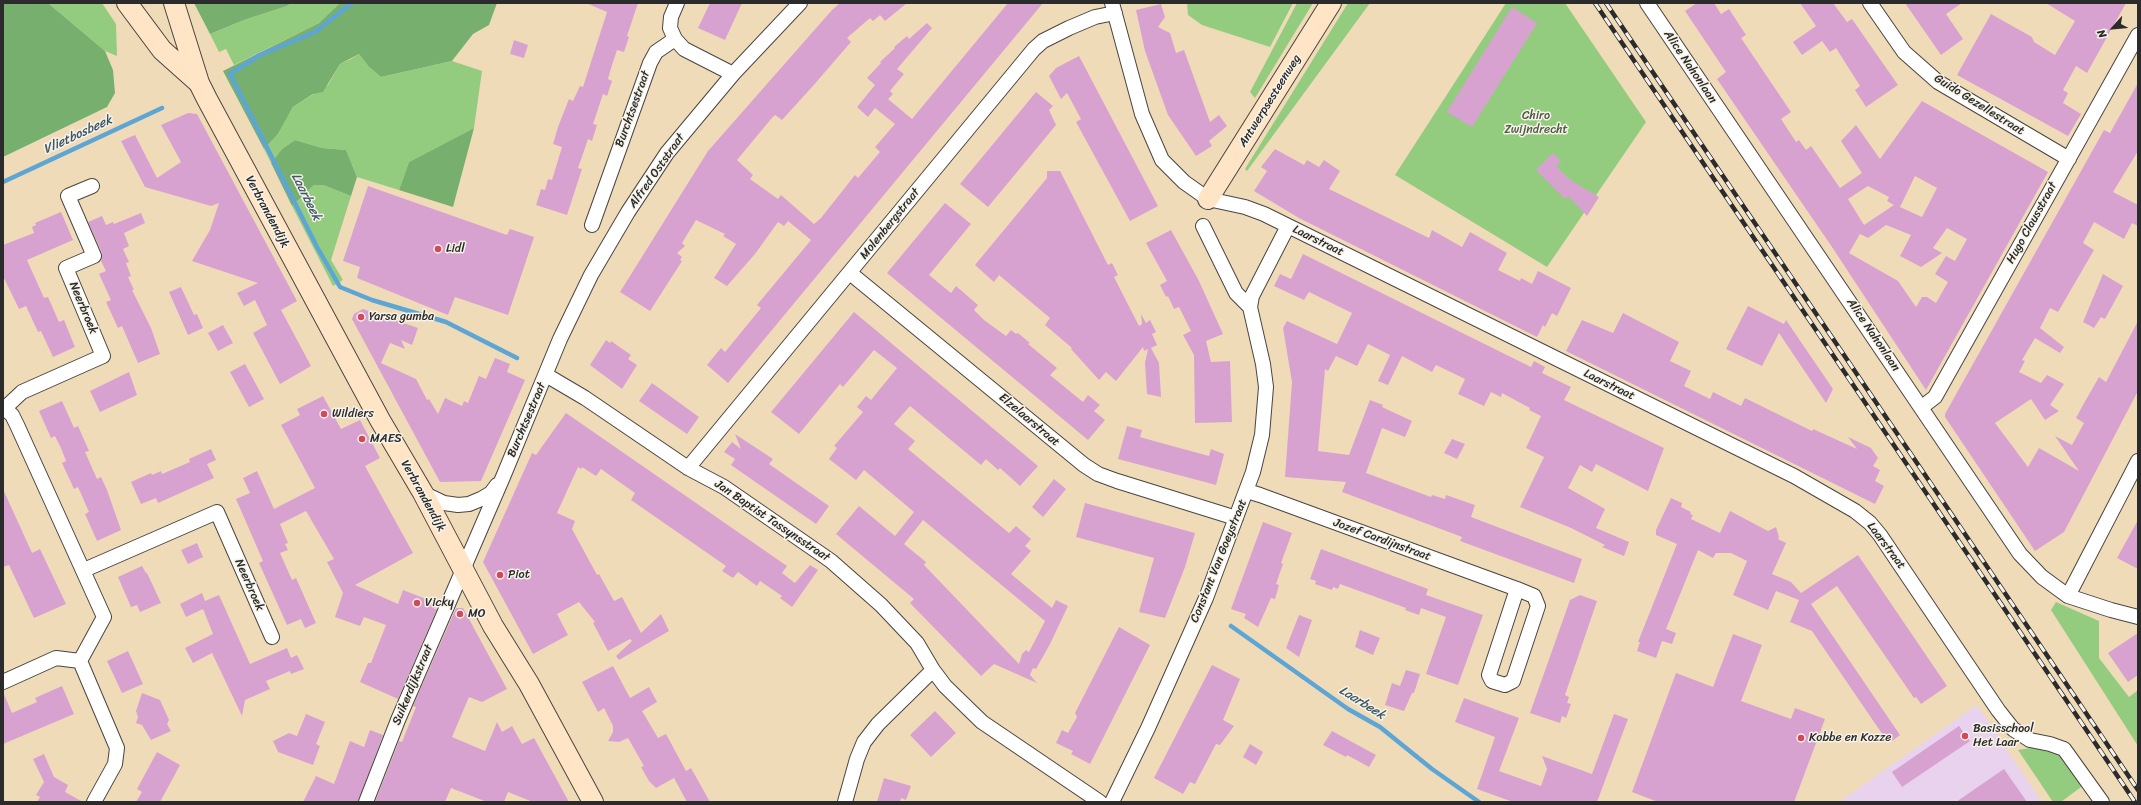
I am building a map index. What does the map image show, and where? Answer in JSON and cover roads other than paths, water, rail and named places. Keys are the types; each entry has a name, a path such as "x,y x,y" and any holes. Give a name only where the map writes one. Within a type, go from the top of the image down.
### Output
{"main road":[{"name":"Verbrandendijk","path":"127,3 162,50 199,83"},
{"name":"Verbrandendijk","path":"174,3 199,83 325,318 423,493 497,632 542,707 593,802"},
{"name":"Antwerpsesteenweg","path":"1208,199 1331,3"}],"street":[{"path":"678,3 671,17 670,28 675,39 684,49 733,74"},
{"name":"Alfred Oststraat","path":"591,275 628,212 667,153 733,74 800,3"},
{"name":"Alice Nahonlaan","path":"1647,3 1922,407 2020,554 2042,577 2068,596 2138,617"},
{"name":"Guido Gezellestraat","path":"1870,3 1904,52 1938,82 2068,159"},
{"name":"Laarstraat","path":"1113,8 1142,114 1162,160 1184,182 1208,199 1245,207 1288,226 1794,476 1855,511 1870,523 1880,535 2013,729 2030,740 2064,749 2102,802"},
{"name":"Molenbergstraat","path":"688,468 1034,49 1043,41 1113,8"},
{"name":"Hugo Clausstraat","path":"1922,407 1935,397 2138,35"},
{"name":"Burchtsestraat","path":"592,224 650,63 656,52 675,39"},
{"name":"Neerbroek","path":"80,661 104,617 84,570 12,415 4,408 22,392 103,356 66,268 94,256 68,196 92,186"},
{"path":"1203,226 1236,293 1250,307"},
{"path":"1250,307 1252,296 1288,226"},
{"name":"Elzelaarstraat","path":"850,273 1084,465 1098,474 1116,481 1236,518"},
{"name":"Burchtsestraat","path":"464,570 560,339 591,275"},
{"name":"Constant Van Goeystraat","path":"1112,802 1148,728 1206,598 1247,491 1262,435 1266,408 1264,364 1250,307"},
{"name":"Jan Baptist Tassynsstraat","path":"546,375 586,398 688,468 724,487 831,561 881,605 917,643 933,670 945,686 982,722 1100,802"},
{"path":"2068,596 2138,461"},
{"name":"Burchtsestraat","path":"423,493 434,499 452,505 469,504 491,493 503,477"},
{"name":"Jozef Cardijnstraat","path":"1247,491 1517,589 1534,596 1538,606 1513,681 1505,685 1492,682 1489,675 1517,589"},
{"name":"Neerbroek","path":"84,570 218,512 272,637"},
{"name":"Suikerdijkstraat","path":"366,802 398,720 464,570"},
{"path":"3,682 56,658 80,661 117,748 115,764 94,802"},
{"path":"845,802 857,759 864,742 878,724 933,670"}],"waterway":[{"name":"Laarbeek","path":"352,3 315,32 260,55 230,74 317,247 340,287 372,300 446,322 517,358"},
{"name":"Vlietbosbeek","path":"3,182 162,108"},
{"name":"Laarbeek","path":"1231,626 1348,709 1380,727 1432,769 1479,802"}],"railway":[{"path":"1595,3 2135,802"},
{"path":"1606,3 2138,790"}],"place":[{"name":"Lidl","path":"438,249"},
{"name":"Yarsa gumba","path":"361,317"},
{"name":"Wildiers","path":"324,414"},
{"name":"MAES","path":"362,439"},
{"name":"Piot","path":"500,575"},
{"name":"Vicky","path":"417,603"},
{"name":"MO","path":"460,614"},
{"name":"Basisschool Het Laar","path":"1965,736"},
{"name":"Kobbe en Kozze","path":"1801,738"}],"park label":[{"name":"Chiro Zwijndrecht","path":"1536,123"}]}
